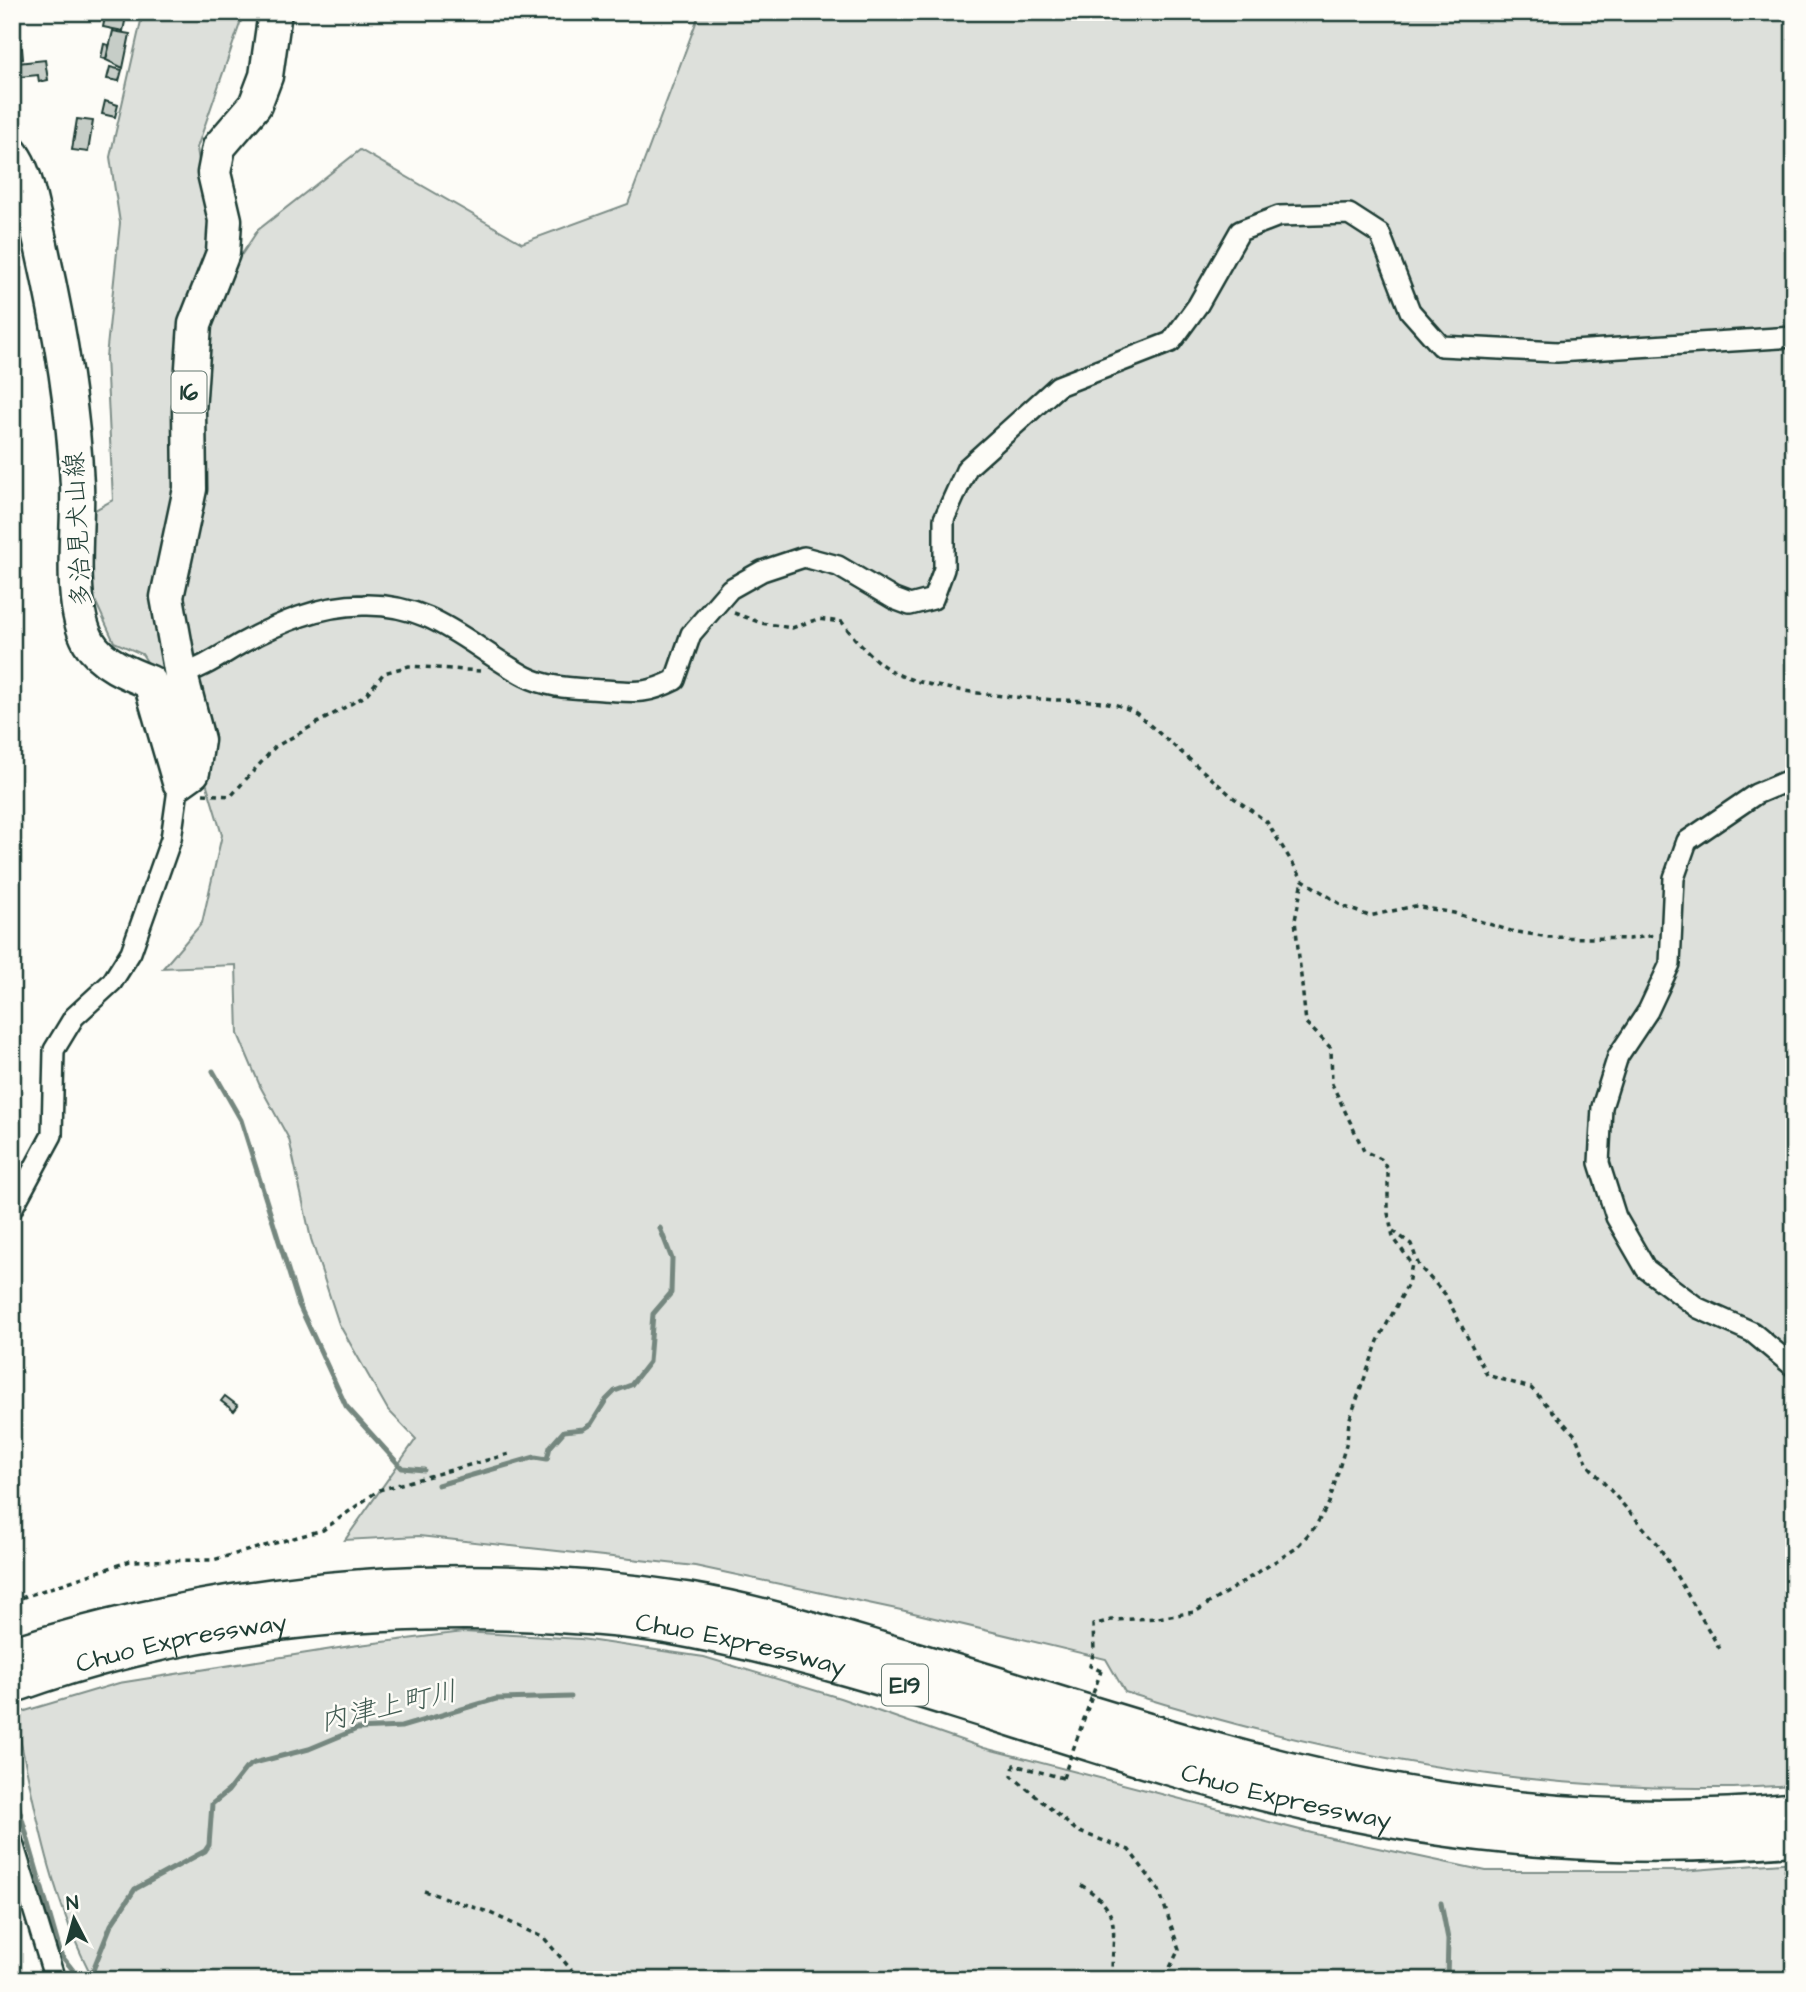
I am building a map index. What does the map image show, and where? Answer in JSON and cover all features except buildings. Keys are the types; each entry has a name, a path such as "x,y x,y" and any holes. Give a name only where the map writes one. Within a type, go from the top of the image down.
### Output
{"highway":[{"name":"Chuo Expressway","path":"12,1654 163,1613 243,1600 385,1584 501,1583 615,1592 691,1602 777,1620 1217,1752 1321,1778 1401,1793 1485,1805 1574,1813 1657,1815 1794,1811"},
{"name":"Chuo Expressway","path":"12,1685 115,1653 242,1626 354,1613 429,1610 568,1614 667,1626 798,1654 1210,1778 1325,1807 1469,1830 1572,1840 1656,1843 1794,1838"}],"main road":[{"name":"16","path":"179,782 193,772 198,740 181,675 167,597 190,489 189,411 194,324 223,253 225,220 214,173 219,147 255,105 259,96 266,76 275,12"},
{"name":"多治見犬山線","path":"12,153 34,215 66,377 77,485 75,558 80,616 88,642 99,655 130,675 150,682 179,782"}],"street":[{"path":"181,675 209,666 240,644 282,623 317,611 370,605 389,606 433,619 457,631 526,677 554,687 649,693 675,680 691,634 730,589 762,571 804,557 838,566 894,599 910,605 933,599 944,569 944,519 967,468 1058,386 1171,342 1198,305 1240,231 1279,216 1349,214 1380,234 1410,311 1441,346 1557,352 1794,337"},
{"path":"1794,778 1756,794 1687,841 1674,878 1670,964 1648,1011 1618,1056 1602,1107 1599,1163 1616,1217 1646,1269 1698,1308 1752,1332 1794,1367"},
{"path":"12,1209 52,1135 54,1050 74,1017 112,982 131,952 171,839 179,782"},
{"path":"12,1840 55,1980"}],"path":[{"path":"715,608 761,623 792,628 818,619 842,622 878,661 897,674 950,688 1044,699 1118,703 1136,713 1267,822 1303,880 1345,907 1369,916 1415,906 1454,913 1511,931 1548,937 1629,939 1673,929"},
{"path":"179,782 208,797 231,796 275,747 365,696 384,673 408,666 486,672"},
{"path":"1164,1980 1179,1949 1159,1890 1129,1850 1077,1830 1012,1776 1014,1765 1063,1778 1101,1671 1090,1666 1094,1651 1093,1625 1111,1620 1158,1618 1195,1612 1295,1549 1315,1527 1329,1503 1347,1441 1349,1420 1378,1341 1408,1284 1412,1265 1393,1237 1391,1229 1388,1169 1381,1159 1364,1150 1332,1084 1331,1048 1306,1023 1295,920 1303,880"},
{"path":"1391,1229 1411,1244 1419,1266 1445,1294 1487,1375 1531,1388 1575,1435 1588,1465 1657,1543 1720,1649"},
{"path":"12,1601 130,1562 213,1560 323,1531 379,1490 509,1454"},
{"path":"1081,1885 1102,1898 1114,1917 1112,1980"},
{"path":"424,1891 488,1912 544,1938 580,1980"},
{"path":"926,1975 930,1980"}],"shaded area":[{"path":"139,12 244,12 197,148 209,228 242,254 258,230 360,150 522,243 628,204 700,12 1794,12 1794,1785 1709,1788 1624,1786 1455,1770 1289,1737 1125,1692 1106,1659 901,1610 695,1566 419,1536 345,1540 416,1439 388,1410 339,1324 311,1239 289,1139 260,1086 238,1034 236,965 163,968 202,923 222,835 190,729 142,654 114,642 93,596 93,511 113,500 106,357 120,223 110,157 141,21"},
{"path":"463,1632 581,1639 704,1657 840,1698 984,1748 1331,1838 1486,1871 1682,1871 1794,1862 1794,1980 94,1980 66,1917 55,1884 15,1714 119,1683 351,1646"}],"waterway":[{"path":"213,1071 241,1120 299,1305 346,1406 402,1468 424,1470"},
{"path":"438,1485 535,1457 547,1459 550,1447 564,1431 583,1429 591,1424 615,1391 631,1385 649,1362 653,1314 671,1293 672,1259 660,1228"},
{"name":"内津上町川","path":"89,1980 111,1925 135,1889 205,1851 209,1845 212,1804 254,1763 309,1749 357,1729 401,1727 496,1699 571,1697"},
{"path":"12,1784 61,1955 76,1974 89,1977"},
{"path":"1441,1903 1448,1939 1447,1980"}]}
